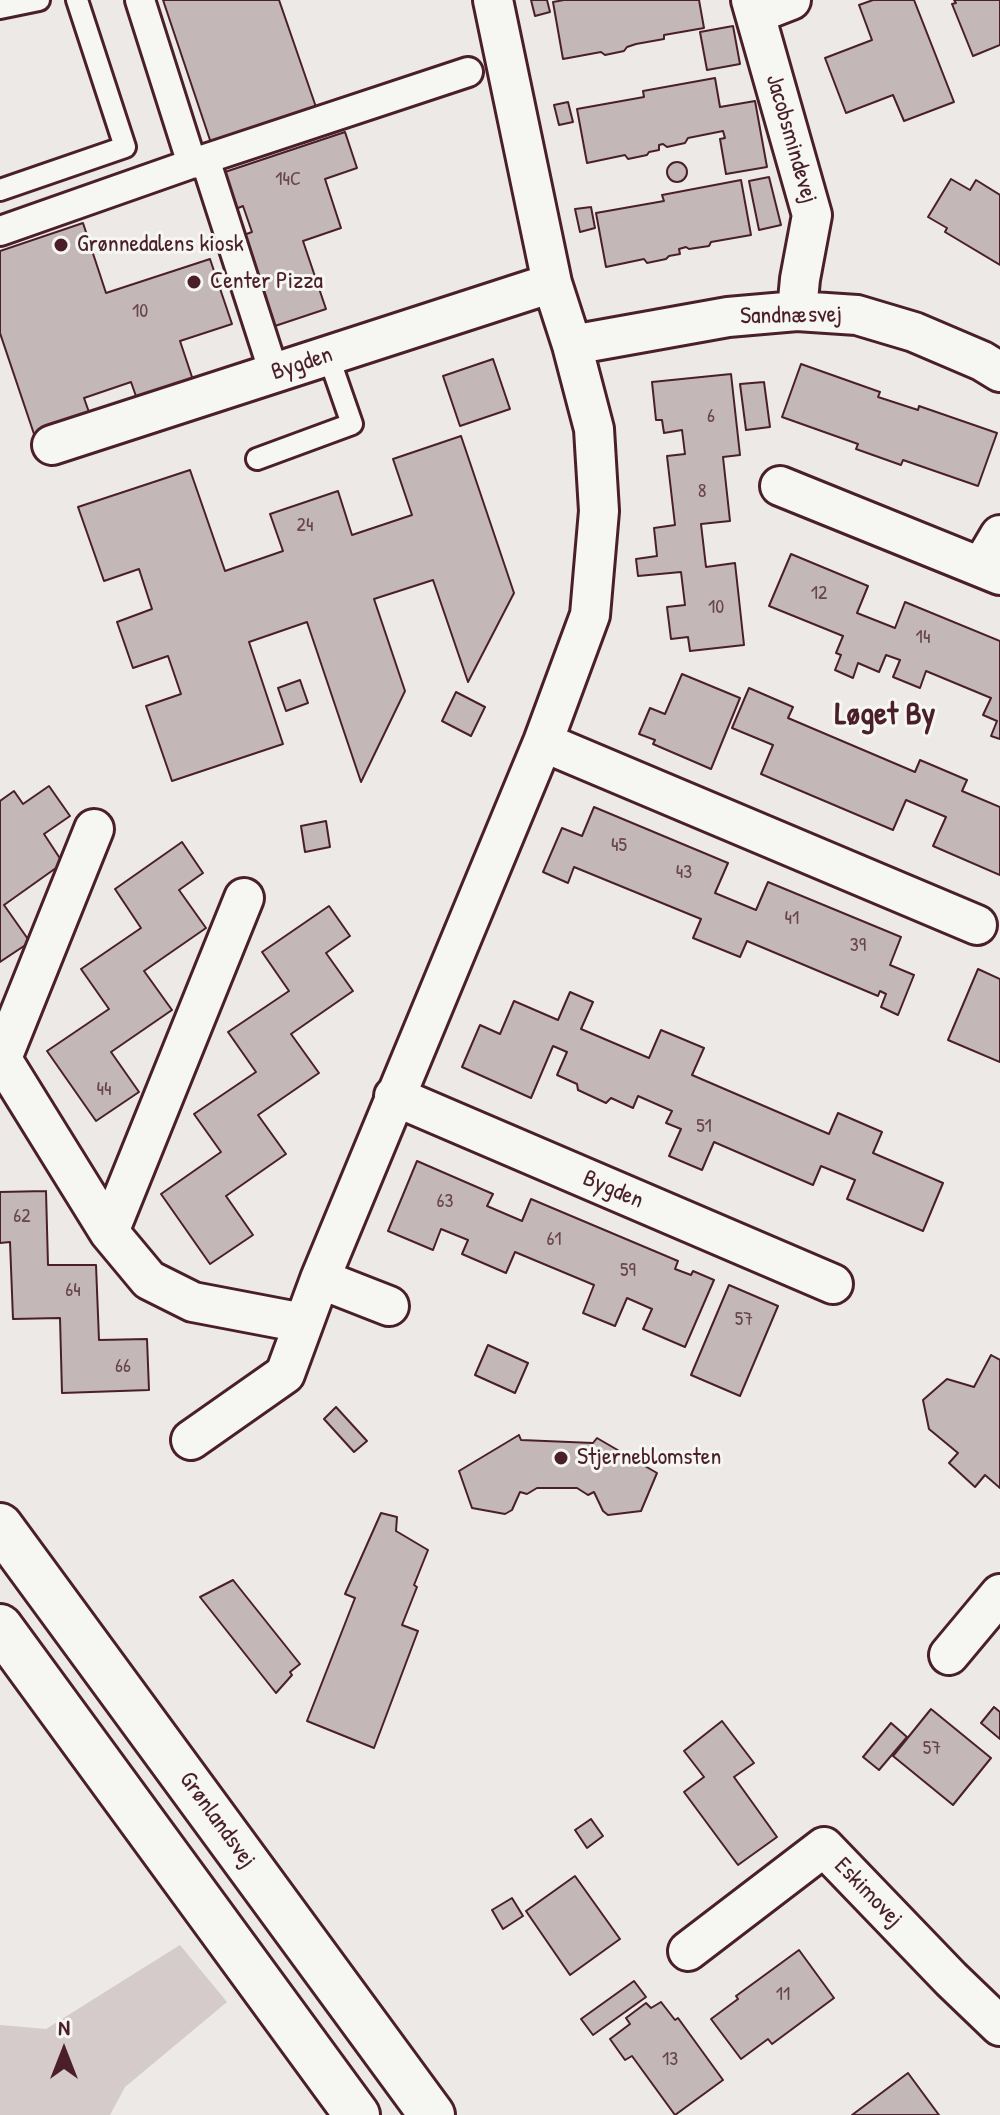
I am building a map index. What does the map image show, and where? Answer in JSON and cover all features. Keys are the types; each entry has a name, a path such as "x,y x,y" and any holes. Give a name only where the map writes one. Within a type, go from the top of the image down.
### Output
{"street":[{"path":"140,0 274,373"},
{"path":"191,1440 285,1374 394,1096 543,742 590,615 599,511 594,429 552,283 493,0"},
{"name":"Jacobsmindevej","path":"791,0 753,7 812,215 797,311"},
{"path":"0,231 198,161 468,72"},
{"name":"Bygden","path":"52,445 552,283"},
{"name":"Sandnæsvej","path":"572,345 728,317 797,311 857,315 914,332 1000,372"},
{"path":"780,486 991,571 1000,535"},
{"path":"543,742 977,925"},
{"path":"94,829 1,1057 109,1232 149,1280 193,1302 303,1323"},
{"path":"109,1232 244,898"},
{"name":"Bygden","path":"394,1096 833,1284"},
{"path":"320,1279 389,1306"},
{"name":"Grønlandsvej","path":"0,1526 432,2115"},
{"path":"949,1655 1000,1594"},
{"path":"0,1627 357,2115"},
{"name":"Eskimovej","path":"688,1951 824,1847 1000,2026"}],"lane":[{"path":"0,8 39,0"},
{"path":"0,190 125,147 77,0"},
{"path":"257,459 352,424 328,355"}],"shaded area":[{"path":"180,1945 227,2002 125,2087 110,2115 0,2115 0,2025 46,2029"}],"building":[{"path":"163,0 279,0 316,107 211,143"},
{"path":"531,0 547,0 550,12 535,16"},
{"path":"699,0 704,28 664,35 664,39 636,44 624,51 563,59 553,2"},
{"path":"873,0 914,0 954,102 904,121 893,95 846,113 825,58 872,40 859,5"},
{"path":"954,0 1000,0 1000,45 973,56 952,4 956,3"},
{"path":"733,26 740,64 707,70 700,32"},
{"path":"715,78 720,107 755,101 767,167 726,174 720,139 725,138 723,131 688,138 685,143 667,147 659,145 659,150 647,155 628,159 625,155 587,163 577,109 644,97 643,91"},
{"path":"568,102 573,122 559,125 554,105"},
{"path":"345,132 357,168 325,179 341,228 303,241 326,309 269,328 238,237 252,232 243,206 231,211 219,174"},
{"path":"673,162 681,162 687,172 681,182 673,182 667,176 667,168"},
{"path":"769,177 781,225 759,230 749,181"},
{"path":"951,179 970,190 976,180 1000,195 1000,265 945,232 947,228 928,217"},
{"path":"741,180 751,235 711,242 709,246 686,247 679,249 680,254 666,259 647,263 644,259 606,267 596,213 664,201 662,195"},
{"path":"591,207 595,228 580,232 575,209"},
{"path":"83,223 106,293 210,259 232,324 180,341 193,380 137,399 131,382 84,398 90,415 34,434 0,333 0,251"},
{"path":"493,359 510,409 460,426 443,376"},
{"path":"801,364 880,392 878,397 918,410 919,406 997,433 978,486 903,460 901,465 856,449 858,444 782,417"},
{"path":"731,374 740,455 723,457 730,521 701,524 706,567 735,563 744,645 690,651 688,637 671,639 667,607 685,605 681,572 638,576 636,559 657,556 654,528 675,525 667,456 685,454 682,430 664,433 662,420 656,420 652,382"},
{"path":"764,382 770,427 746,430 740,384"},
{"path":"461,436 514,593 468,682 433,580 374,599 405,691 361,782 307,622 249,642 283,744 172,781 146,706 181,694 168,656 133,668 117,622 152,609 139,569 104,581 78,507 190,470 225,571 283,551 270,514 338,491 352,535 412,515 393,459"},
{"path":"791,554 868,586 857,613 895,628 905,602 1000,641 1000,739 991,736 997,721 983,715 991,698 926,671 920,688 893,677 900,660 886,655 879,672 858,663 853,678 835,670 841,655 836,653 843,636 769,606"},
{"path":"682,674 740,698 711,769 653,744 655,740 639,734 650,708 665,714"},
{"path":"300,680 308,703 286,711 278,688"},
{"path":"749,688 793,707 788,718 915,772 920,760 967,780 962,791 1000,807 1000,875 933,846 946,817 906,800 893,830 761,774 773,745 732,728"},
{"path":"456,692 485,707 471,736 442,721"},
{"path":"49,786 70,816 44,834 63,863 4,905 30,942 0,962 0,801 14,791 23,804"},
{"path":"594,807 728,863 715,893 756,910 768,882 901,937 890,965 914,975 898,1015 881,1007 886,994 880,991 878,996 747,941 740,957 693,938 701,919 574,867 568,883 543,872 562,828 582,836"},
{"path":"326,821 330,847 305,852 301,826"},
{"path":"182,842 203,873 179,890 206,928 144,971 172,1010 111,1052 139,1092 96,1121 47,1051 109,1009 81,969 141,928 115,889"},
{"path":"329,906 350,936 326,953 353,991 291,1034 319,1073 258,1115 286,1154 226,1196 253,1235 210,1264 161,1194 221,1152 194,1114 256,1072 228,1032 289,991 262,952"},
{"path":"978,969 1000,979 1000,1062 948,1040"},
{"path":"570,992 593,1002 581,1029 649,1058 661,1030 704,1048 692,1075 829,1134 838,1113 882,1132 873,1153 943,1183 923,1231 847,1199 855,1180 821,1166 813,1185 714,1142 702,1170 669,1156 681,1129 666,1123 672,1111 638,1096 633,1108 611,1098 606,1103 578,1090 577,1084 557,1075 567,1052 553,1046 531,1098 462,1067 480,1025 500,1034 514,1001 558,1020"},
{"path":"417,1161 493,1194 487,1206 522,1221 531,1199 678,1261 675,1269 691,1275 693,1271 714,1280 685,1347 643,1329 652,1309 627,1298 615,1326 583,1313 594,1285 515,1252 506,1273 462,1254 468,1240 441,1229 433,1250 388,1231"},
{"path":"46,1191 48,1265 96,1265 99,1340 147,1339 149,1390 62,1393 60,1318 13,1319 10,1242 0,1243 0,1192"},
{"path":"729,1285 778,1306 740,1396 691,1375"},
{"path":"488,1345 528,1363 515,1393 475,1375"},
{"path":"991,1355 1000,1360 1000,1488 985,1475 975,1487 949,1463 958,1453 929,1429 923,1400 947,1379 974,1387"},
{"path":"336,1407 367,1441 354,1452 324,1419"},
{"path":"519,1435 521,1440 593,1443 597,1438 657,1473 641,1511 608,1515 594,1492 588,1495 577,1488 537,1488 527,1494 520,1492 512,1510 505,1514 472,1508 459,1471"},
{"path":"381,1513 397,1517 396,1531 428,1550 402,1625 418,1631 374,1748 307,1721 355,1598 345,1594"},
{"path":"233,1580 300,1664 290,1672 292,1675 276,1693 200,1597"},
{"path":"994,1707 1000,1712 1000,1739 981,1723"},
{"path":"931,1709 991,1758 953,1805 893,1756"},
{"path":"722,1721 754,1763 734,1777 777,1837 738,1865 684,1792 704,1777 684,1751"},
{"path":"891,1723 907,1737 879,1770 863,1757"},
{"path":"591,1819 603,1836 587,1848 575,1830"},
{"path":"575,1876 620,1939 570,1975 526,1911"},
{"path":"512,1898 523,1916 503,1929 492,1910"},
{"path":"799,1950 834,1998 772,2044 768,2039 741,2059 711,2019 738,1999 736,1996"},
{"path":"634,1981 646,1997 593,2035 581,2019"},
{"path":"661,2002 675,2020 678,2018 723,2080 675,2115 632,2056 625,2060 610,2039 630,2024 626,2018 646,2003 651,2008"},
{"path":"908,2073 939,2115 852,2115"}],"place":[{"name":"Grønnedalens kiosk","path":"61,245"},
{"name":"Center Pizza","path":"194,282"},
{"name":"Stjerneblomsten","path":"561,1458"}],"district":[{"name":"Løget By","path":"885,715"}]}
